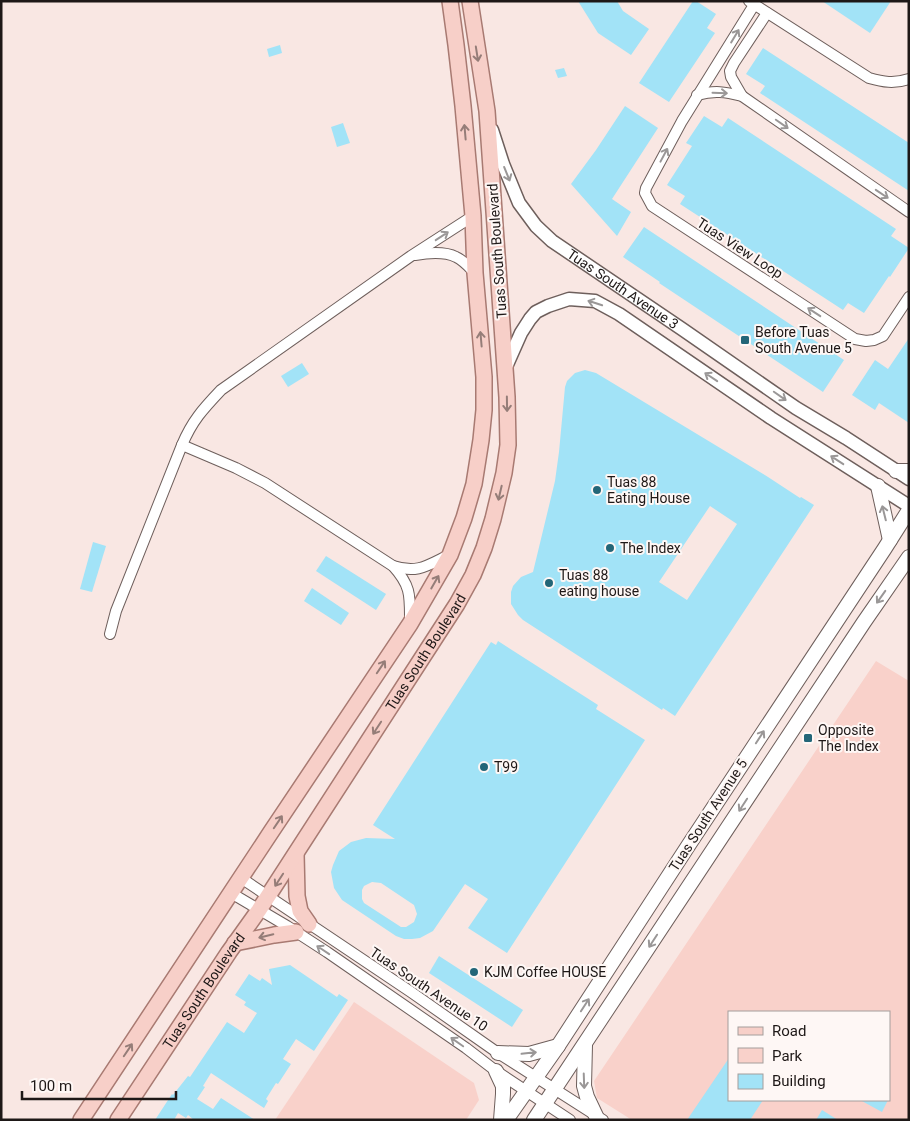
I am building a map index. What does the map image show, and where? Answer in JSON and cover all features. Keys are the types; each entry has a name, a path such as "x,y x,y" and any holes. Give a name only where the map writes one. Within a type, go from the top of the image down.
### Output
{"main road":[{"path":"450,1 463,106 473,216"},
{"name":"Tuas South Avenue 3","path":"470,1 486,111"},
{"name":"Tuas South Boulevard","path":"118,1120 296,854 457,604 473,575 484,548 504,473 508,445 507,397 496,227 486,111"},
{"name":"Tuas South Boulevard","path":"81,1120 410,624 450,555 474,484 482,440 484,377 475,273 473,216"},
{"path":"878,486 890,540"},
{"name":"Tuas South Avenue 5","path":"506,1120 558,1046 890,540 909,508"},
{"name":"Tuas South Avenue 5","path":"534,1120 858,630 909,557"},
{"path":"296,854 297,896 300,910 309,924"},
{"path":"236,942 296,932"},
{"path":"585,1044 584,1086 587,1096 599,1118"},
{"path":"498,1053 530,1054 558,1046"},
{"path":"496,1070 503,1094 501,1120"}],"street":[{"path":"751,3 869,78 883,82 901,82 909,79"},
{"name":"Tuas View Loop","path":"751,3 682,121 646,188 646,194 652,206 855,339 866,341 883,336 909,297"},
{"path":"742,96 730,72 767,13"},
{"path":"698,95 723,92 742,96 909,212"},
{"name":"Tuas South Avenue 3","path":"486,111 503,164 519,203 536,226 552,241 682,328 796,408 903,471 909,479"},
{"path":"110,634 116,611 189,428 220,390 411,256 473,216"},
{"path":"411,256 428,253 447,254 456,257 475,273"},
{"name":"Tuas South Avenue 3","path":"504,370 521,333 536,312 569,299 595,301 619,314 771,418 909,508"},
{"path":"182,445 236,468 265,483 394,566 408,586 410,593 410,624"},
{"path":"394,566 421,569 450,555"},
{"name":"Tuas South Avenue 10","path":"240,878 498,1053 599,1118"},
{"name":"Tuas South Avenue 10","path":"231,893 296,932 570,1120"}],"green space":[{"path":"876,661 909,681 909,1120 632,1120 597,1098 594,1081"},
{"path":"354,1002 474,1083 479,1100 466,1120 275,1120"}],"building":[{"path":"578,1 617,1 623,11 649,29 631,55 598,33"},
{"path":"693,1 716,14 707,28 715,33 669,102 639,83"},
{"path":"822,1 891,1 870,33"},
{"path":"280,45 282,53 269,57 267,49"},
{"path":"763,48 909,143 909,191 760,93 765,86 746,74"},
{"path":"564,68 567,76 558,78 555,70"},
{"path":"625,106 658,128 612,199 631,212 617,236 571,184"},
{"path":"704,116 722,127 728,118 896,229 891,236 909,248 864,313 848,303 843,310 680,204 685,196 667,185 692,146 686,143"},
{"path":"343,123 350,143 337,147 331,127"},
{"path":"644,227 844,360 823,392 623,257"},
{"path":"909,338 909,423 879,403 875,410 852,395 875,360 888,369"},
{"path":"302,363 309,374 288,387 281,376"},
{"name":"The Index","path":"585,370 596,373 814,505 675,716 663,708 662,710 523,620 511,604 513,586 521,577 533,572 555,481 565,387 567,381 575,373","holes":["710,506 737,524 687,600 659,582"]},
{"path":"93,542 106,546 92,592 80,589"},
{"path":"326,556 386,594 376,610 316,571"},
{"path":"312,588 349,613 341,625 304,601"},
{"name":"T99","path":"498,641 598,705 596,709 645,740 507,953 468,928 488,899 465,884 433,931 420,938 404,939 396,936 342,900 334,888 331,872 339,851 351,842 366,838 395,839 373,825 491,642 496,645","holes":["372,882 381,883 414,905 417,914 414,922 406,927 401,927 364,903 362,899 364,886"]},
{"path":"439,956 523,1010 512,1027 429,973"},
{"path":"290,965 337,997 339,994 348,1000 314,1051 296,1039 283,1059 291,1064 266,1099 268,1101 264,1108 211,1073 197,1099 213,1109 221,1098 255,1120 194,1120 188,1115 186,1118 178,1113 174,1120 155,1120 172,1094 188,1076 190,1077 227,1022 244,1033 257,1013 244,1005 246,1002 235,995 249,974 260,981 262,978 272,985 269,969"},
{"path":"728,1059 728,1101 762,1101 750,1120 687,1120"},
{"path":"862,1101 888,1101 882,1112"},
{"path":"822,1110 838,1120 816,1120"}],"place":[{"name":"Before Tuas South Avenue 5","path":"745,340"},
{"name":"Tuas 88 Eating House","path":"597,490"},
{"name":"The Index","path":"610,548"},
{"name":"Tuas 88 eating house","path":"549,583"},
{"name":"Opposite The Index","path":"808,738"},
{"name":"T99","path":"484,767"},
{"name":"KJM Coffee HOUSE","path":"474,972"}]}
